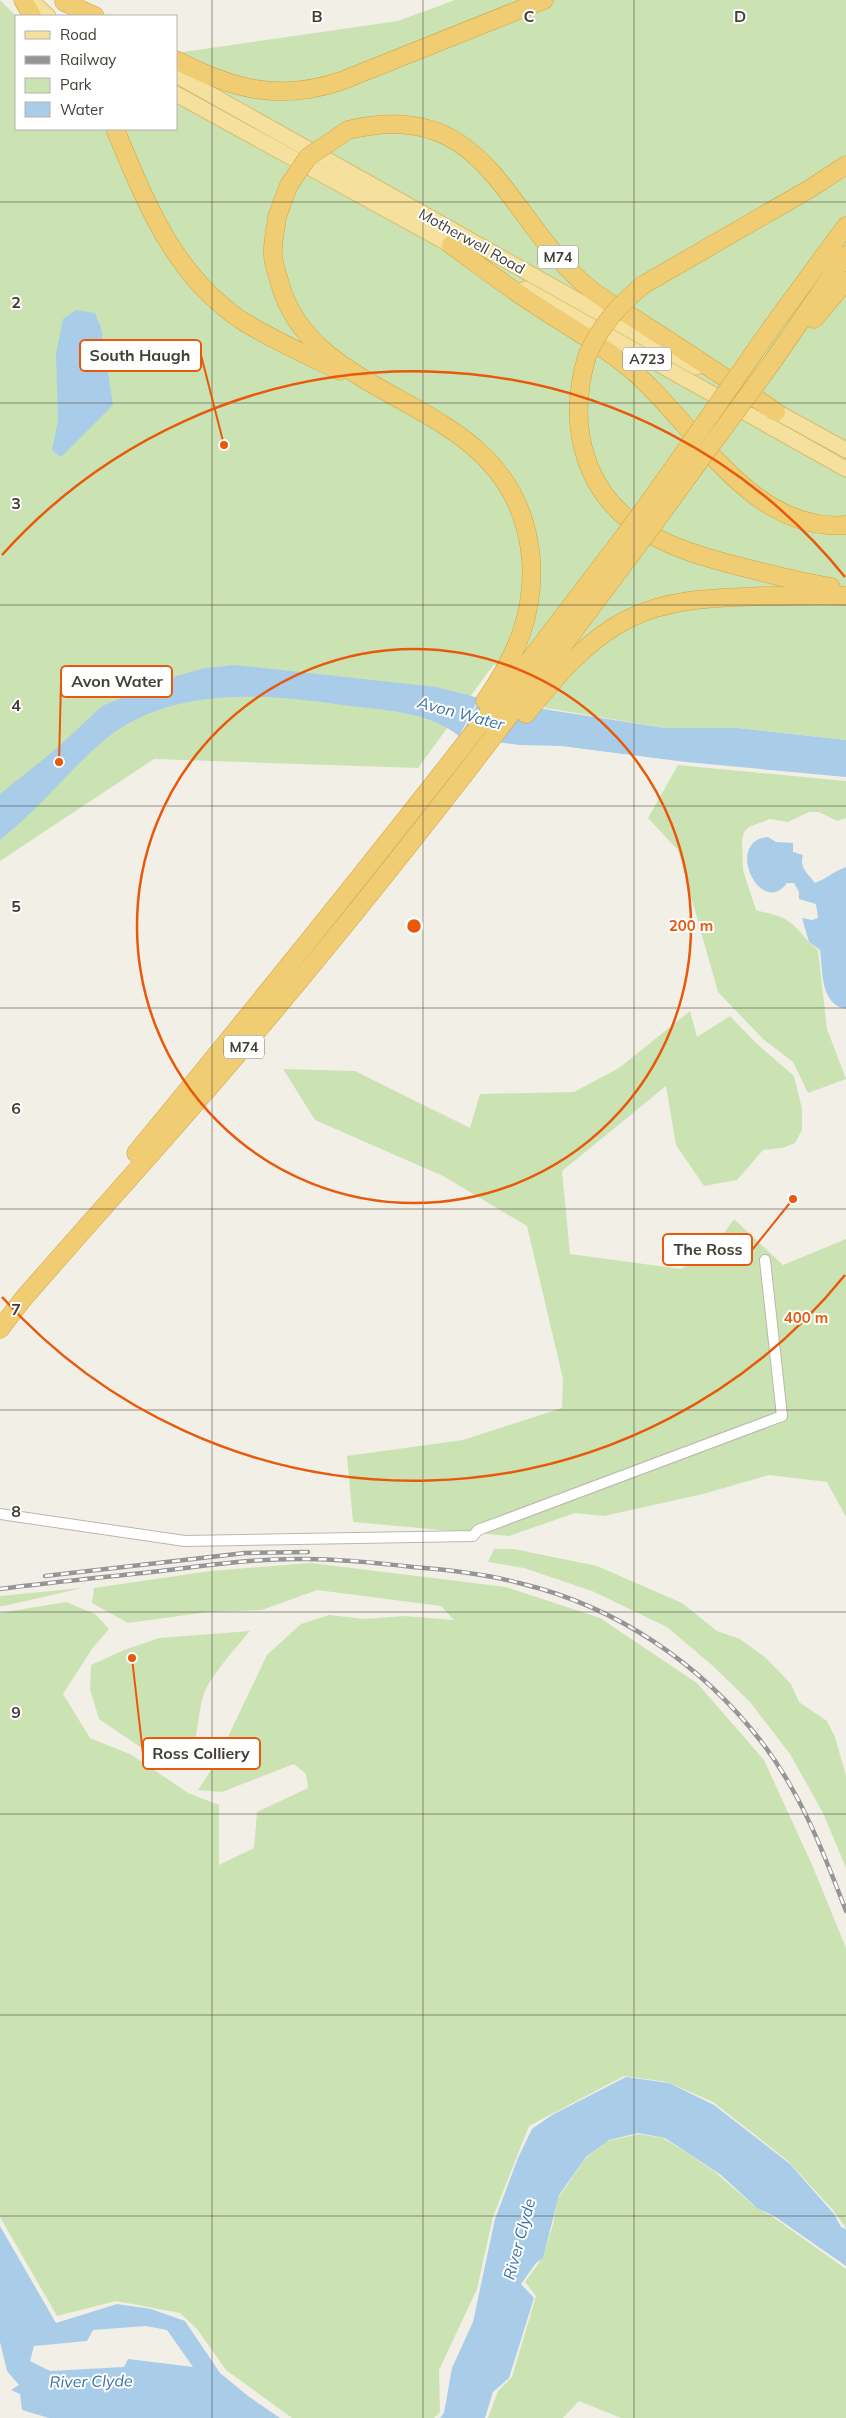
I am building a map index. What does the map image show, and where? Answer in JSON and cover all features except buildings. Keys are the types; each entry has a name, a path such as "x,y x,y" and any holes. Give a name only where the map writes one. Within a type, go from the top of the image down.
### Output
{"highway":[{"path":"23,0 31,15"},
{"path":"178,61 210,78 242,87 282,92 314,89 341,81 544,0"},
{"path":"63,1 93,15"},
{"name":"M74","path":"511,676 532,591 531,553 521,514 503,478 477,448 445,425 343,366 313,339 294,316 283,293 272,256 277,217 289,185 308,157 348,130 370,125 394,124 424,128 450,137 465,146 496,175 538,233 584,284 776,412"},
{"name":"M74","path":"115,130 153,219 174,253 200,286 241,320 287,345 410,405"},
{"path":"846,165 811,188 643,285 612,313 595,339 581,376 577,404 581,441 587,462 598,484 612,503 628,519 658,539 694,554 786,579 846,589"},
{"name":"M74","path":"681,473 774,324 846,226"},
{"path":"451,245 632,370 664,400 738,482 756,497 795,519 825,525 846,525"},
{"name":"M74","path":"0,1317 343,900 511,676 631,540 681,473 773,361 846,255"},
{"name":"M74","path":"773,361 806,328 846,281"},
{"name":"M74","path":"0,1329 23,1299 258,1030 546,680 631,540"},
{"name":"M74","path":"546,680 598,638 628,619 648,610 694,600 846,596"}],"main road":[{"path":"30,0 47,15"},
{"path":"63,1 80,15"},
{"name":"Motherwell Road","path":"178,76 846,450"},
{"name":"Motherwell Road","path":"178,95 451,245 584,324 846,469"}],"street":[{"path":"0,1514 185,1541 473,1536 478,1530 782,1416 765,1260"}],"green space":[{"path":"0,0 15,15 15,130 178,130 178,53 398,21 455,0 846,0 846,740 738,728 665,728 546,708 494,664 418,768 154,759 0,861"},
{"path":"678,765 846,781 846,818 837,821 819,812 809,812 788,822 770,819 749,827 744,832 742,840 743,870 756,910 777,915 788,921 818,950 827,1029 846,1079 808,1093 793,1062 763,1039 718,992 678,850 648,818"},
{"path":"690,1011 697,1037 730,1016 756,1043 794,1076 802,1109 802,1130 795,1143 782,1148 763,1150 737,1180 704,1186 676,1145 666,1086 562,1171 570,1254 681,1269 712,1250 734,1219 783,1265 846,1239 846,1517 827,1482 769,1475 703,1494 604,1516 575,1513 509,1536 353,1522 347,1456 463,1440 562,1408 563,1379 527,1226 443,1176 315,1120 283,1069 355,1071 470,1128 480,1094 574,1092 619,1068"},
{"path":"494,1549 514,1549 597,1566 682,1603 717,1631 740,1639 766,1658 791,1684 799,1702 827,1721 835,1737 846,1776 846,1868 823,1813 790,1754 750,1702 714,1667 667,1627 592,1591 524,1568 488,1562"},
{"path":"311,1563 506,1587 600,1618 697,1683 764,1760 813,1867 846,1948 846,2228 832,2209 788,2161 713,2102 667,2082 624,2076 529,2126 493,2217 477,2289 439,2370 440,2412 434,2418 292,2418 226,2370 197,2329 180,2313 116,2301 57,2316 0,2217 0,1613 66,1602 95,1614 109,1629 92,1649 63,1694 90,1738 132,1755 188,1793 219,1805 219,1865 254,1848 257,1812 308,1788 306,1774 294,1764 222,1792 198,1790 215,1764 267,1655 301,1624 329,1615 364,1619 404,1616 454,1620 441,1606 317,1590 262,1610 208,1612 128,1623 92,1603 94,1588 210,1571"},
{"path":"82,1588 4,1606 0,1606 0,1596"},
{"path":"250,1631 224,1662 207,1687 201,1704 196,1735 189,1753 171,1768 99,1719 90,1689 91,1665 124,1650 159,1638"},
{"path":"639,2134 663,2138 687,2153 715,2172 753,2205 846,2269 846,2418 621,2418 579,2401 563,2418 488,2418 498,2391 512,2377 536,2296 525,2282 543,2257 553,2224 558,2198 585,2159 607,2141"}],"water":[{"path":"76,310 95,313 101,328 113,405 61,457 52,450 58,420 56,354 63,319"},
{"name":"Avon Water","path":"235,665 436,687 479,698 459,736 433,721 404,713 279,698 213,698 181,704 150,713 121,728 95,748 25,818 0,840 0,794 56,749 102,706 173,677 205,668"},
{"name":"Avon Water","path":"480,699 665,728 738,728 846,740 846,777 686,762 561,746 520,745 460,737"},
{"path":"768,837 776,842 793,843 793,852 803,855 803,866 815,883 846,867 846,1009 831,1001 827,994 824,986 820,950 809,942 802,918 812,920 818,918 816,904 799,899 799,892 794,883 787,883 777,892 767,892 758,885 751,875 747,863 748,851 755,842"},
{"name":"River Clyde","path":"626,2077 669,2083 714,2105 790,2164 834,2214 841,2227 846,2229 846,2266 774,2216 757,2208 721,2175 665,2138 638,2133 609,2140 586,2157 559,2195 543,2258 536,2263 521,2284 534,2298 509,2378 493,2392 485,2418 440,2418 444,2413 452,2368 473,2322 495,2219 518,2158 532,2129 552,2115"},
{"name":"River Clyde","path":"0,2226 56,2323 117,2304 151,2309 185,2321 220,2373 248,2396 280,2418 49,2418 22,2410 20,2394 11,2390 19,2385 7,2371 0,2342","holes":["146,2326 167,2330 193,2367 128,2359 124,2367 50,2371 30,2361 34,2346 87,2341 93,2330"]}],"railway":[{"path":"45,1576 245,1553 308,1552"},
{"path":"0,1589 234,1562 307,1559 360,1562 469,1573 558,1594 624,1623 655,1642 684,1663 737,1712 774,1760 799,1801 846,1911"}],"place":[{"name":"South Haugh","path":"224,445"},
{"name":"Avon Water","path":"59,762"},
{"name":"The Ross","path":"793,1199"},
{"name":"Ross Colliery","path":"132,1658"}]}
